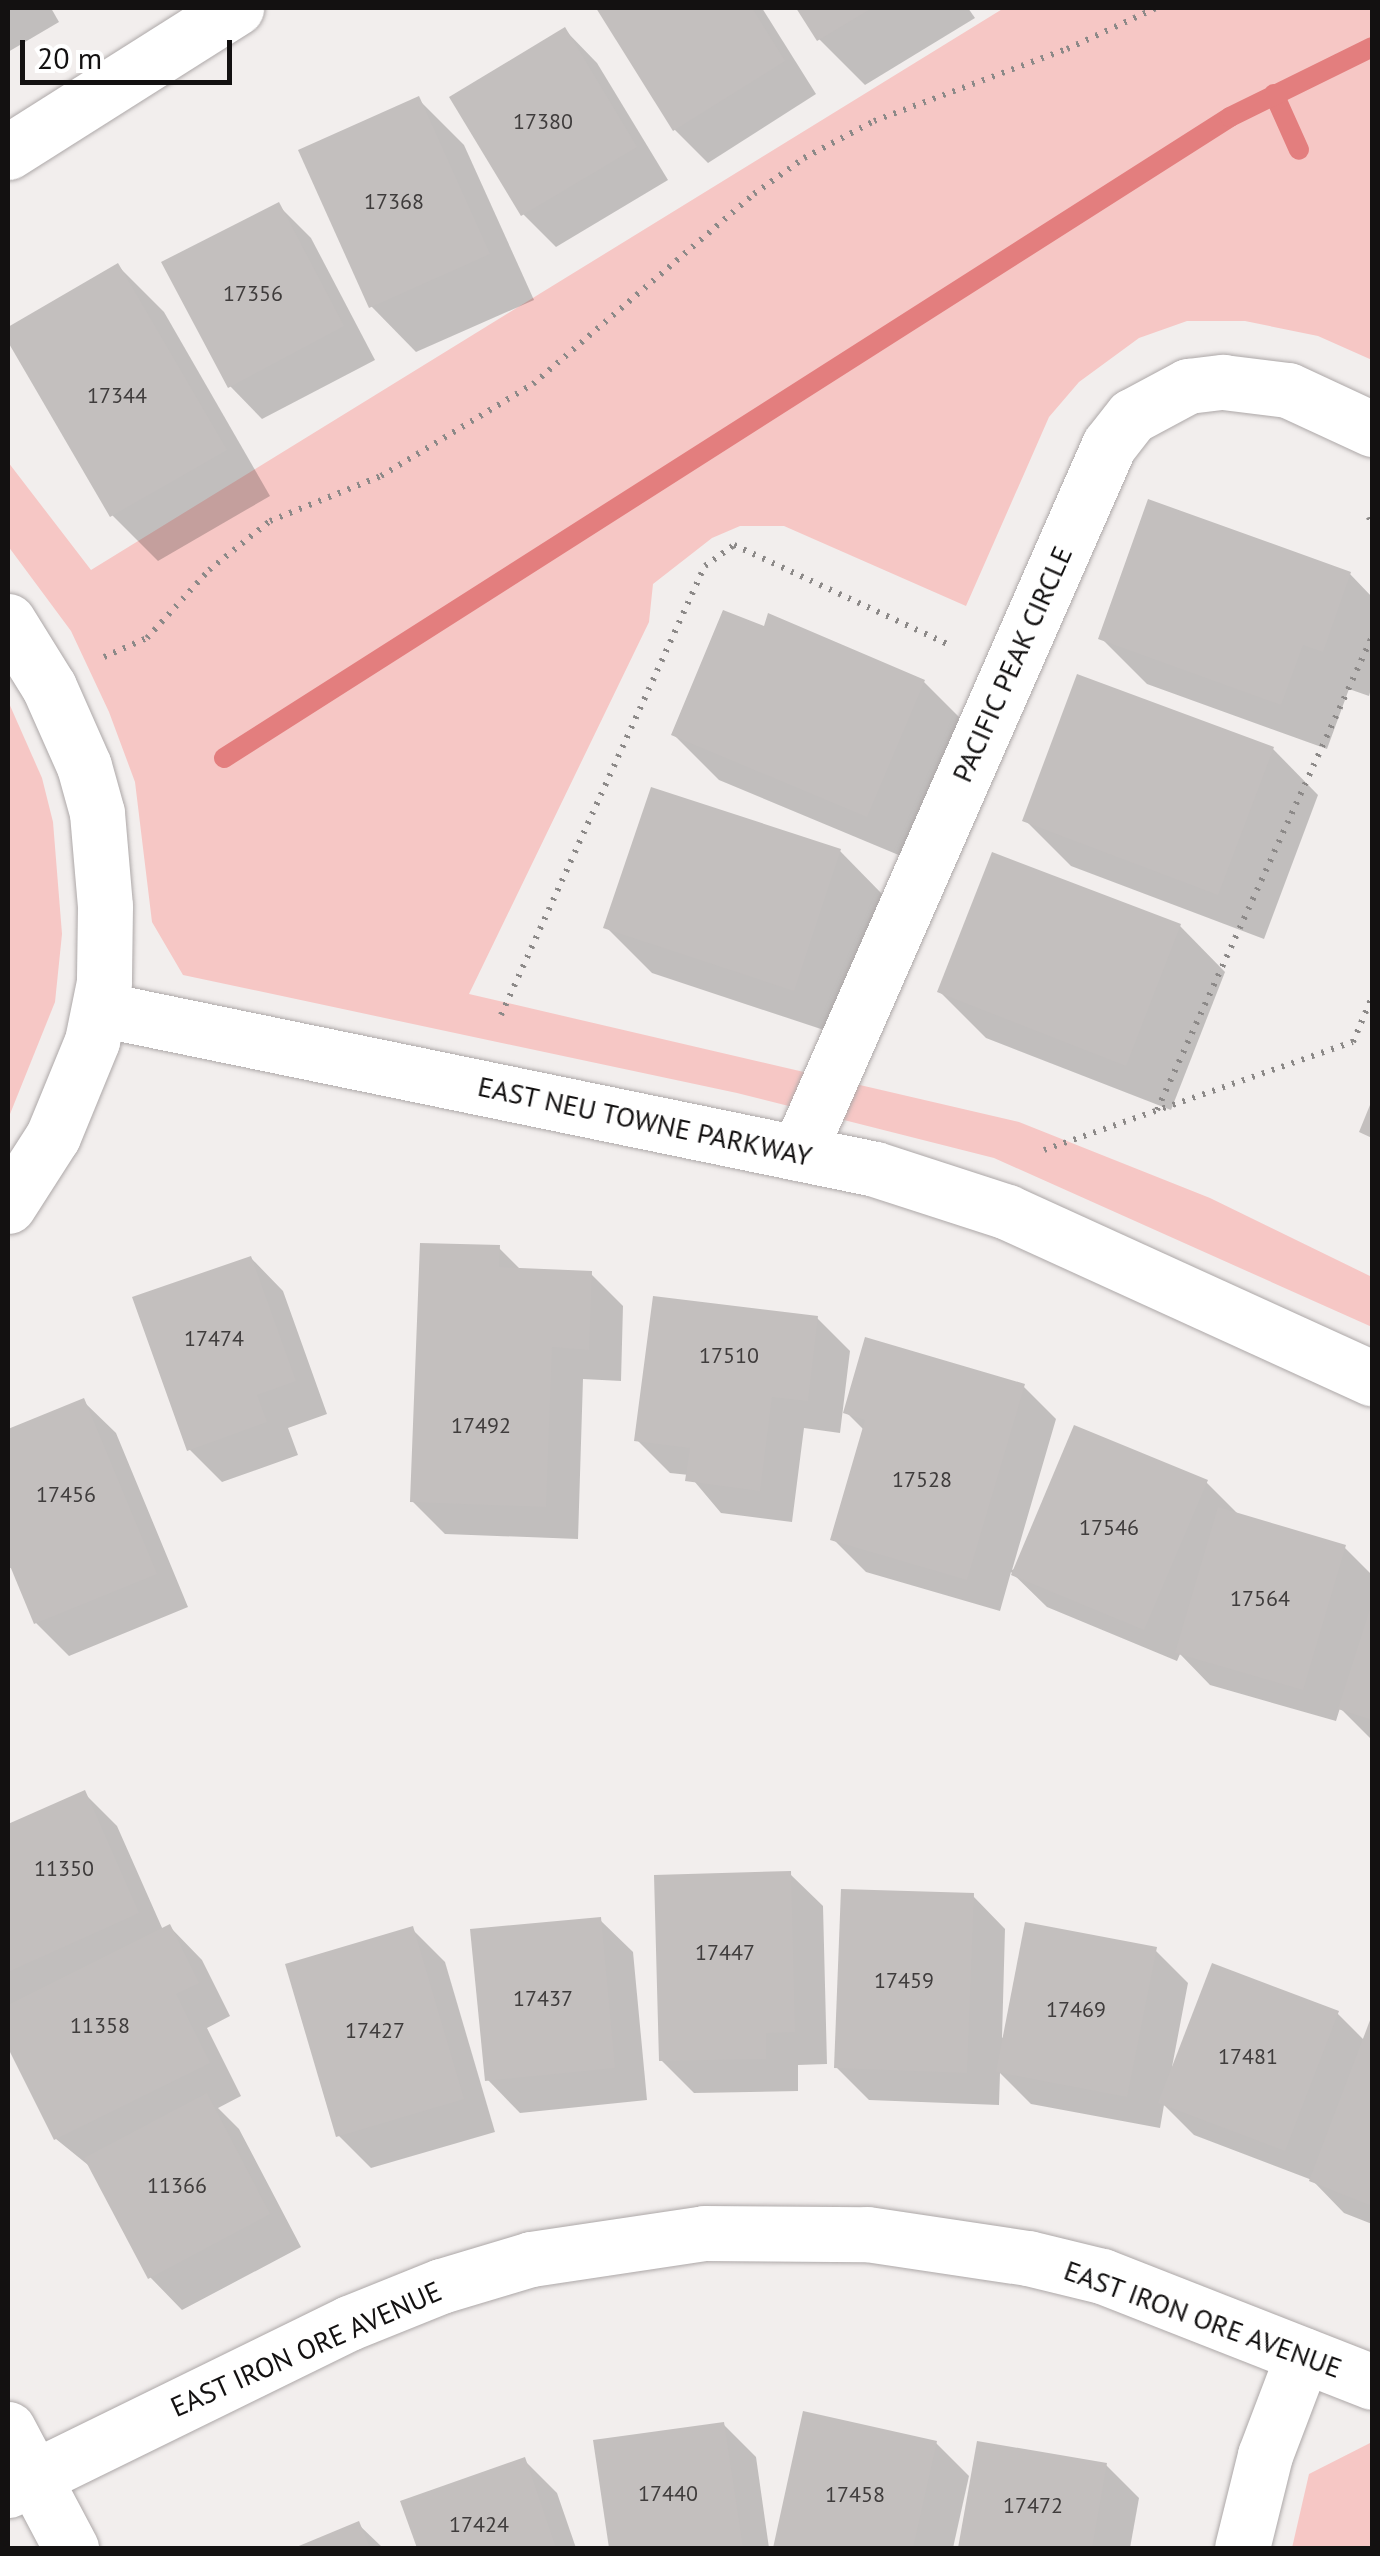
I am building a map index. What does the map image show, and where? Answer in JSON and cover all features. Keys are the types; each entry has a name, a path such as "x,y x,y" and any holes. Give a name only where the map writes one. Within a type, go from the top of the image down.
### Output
{"street":[{"path":"8,152 236,8"},
{"name":"PACIFIC PEAK CIRCLE","path":"798,1154 1109,445 1132,416 1188,386 1223,382 1288,390 1372,429"},
{"path":"8,621 66,719 93,795 105,906 100,1009 53,1136 8,1206"},
{"name":"EAST NEU TOWNE PARKWAY","path":"100,1009 874,1169 1007,1212 1372,1378"},
{"name":"EAST IRON ORE AVENUE","path":"20,2484 348,2323 440,2286 629,2240 788,2230 951,2242 1102,2276 1372,2382"},
{"path":"1242,2548 1265,2455 1303,2355"},
{"path":"8,2430 20,2484 71,2548"}],"path":[{"path":"99,660 146,638 210,570 270,522 381,476 533,384 754,194 804,158 910,106 1066,49 1156,8"},
{"path":"1368,517 1372,526"},
{"path":"500,1015 705,566 734,545 950,646"},
{"path":"1156,1110 1372,637"},
{"path":"1044,1150 1353,1042 1372,997"}],"shaded area":[{"path":"1004,8 1372,8 1372,360 1318,336 1245,321 1187,321 1139,338 1079,382 1049,417 966,606 784,526 740,526 712,538 653,584 649,622 469,994 1019,1122 1210,1198 1372,1277 1372,1327 994,1158 737,1093 183,975 152,922 135,782 109,712 71,631 8,546 8,462 91,570"},
{"path":"8,701 42,778 53,822 62,934 55,1002 8,1119"},
{"path":"1372,2442 1372,2548 1292,2548 1309,2474"}],"building":[{"path":"596,8 752,8 785,61 673,131"},
{"path":"796,8 872,8 817,41"},
{"path":"565,27 637,147 521,216 449,97"},
{"path":"419,96 490,254 369,308 298,150"},
{"path":"279,202 344,326 228,388 161,262"},
{"path":"118,263 227,450 110,517 8,342 8,327"},
{"path":"1148,499 1351,572 1323,652 1303,645 1281,705 1098,639"},
{"path":"723,610 764,626 768,613 925,680 867,817 671,735"},
{"path":"1077,674 1274,747 1218,895 1022,821"},
{"path":"651,787 841,849 794,991 603,928"},
{"path":"992,852 1181,924 1126,1066 937,992"},
{"path":"1372,1100 1372,1138 1359,1132"},
{"path":"420,1243 500,1245 499,1267 592,1271 589,1350 552,1347 546,1507 410,1502"},
{"path":"251,1256 296,1381 257,1395 267,1422 187,1451 132,1297"},
{"path":"653,1296 818,1316 808,1401 772,1397 760,1491 685,1481 690,1448 634,1441"},
{"path":"865,1337 1025,1384 967,1580 830,1540 865,1420 843,1413"},
{"path":"84,1398 157,1574 34,1624 8,1561 8,1429"},
{"path":"1074,1425 1208,1480 1144,1630 1011,1575"},
{"path":"1218,1507 1346,1545 1303,1690 1175,1653"},
{"path":"1372,1603 1372,1720 1338,1709"},
{"path":"85,1790 139,1913 8,1972 8,1824"},
{"path":"791,1871 795,2032 766,2033 766,2059 659,2061 654,1875"},
{"path":"841,1889 974,1893 967,2073 834,2068"},
{"path":"601,1917 615,2068 485,2081 470,1929"},
{"path":"1025,1922 1157,1947 1127,2097 996,2072"},
{"path":"170,1924 199,1983 176,1994 210,2063 54,2140 8,2048 8,2005"},
{"path":"413,1926 464,2099 336,2137 285,1964"},
{"path":"1212,1963 1339,2011 1285,2151 1158,2103"},
{"path":"1372,2015 1372,2206 1309,2181"},
{"path":"207,2093 270,2214 148,2279 84,2158"},
{"path":"803,2411 937,2441 913,2548 773,2548"},
{"path":"724,2422 743,2548 609,2548 593,2440"},
{"path":"977,2441 1107,2463 1092,2548 958,2548"},
{"path":"525,2457 556,2548 417,2548 400,2501"},
{"path":"359,2521 370,2548 294,2548"}],"waterway":[{"path":"224,758 1230,117 1372,47"},
{"path":"1274,94 1299,150"}]}
